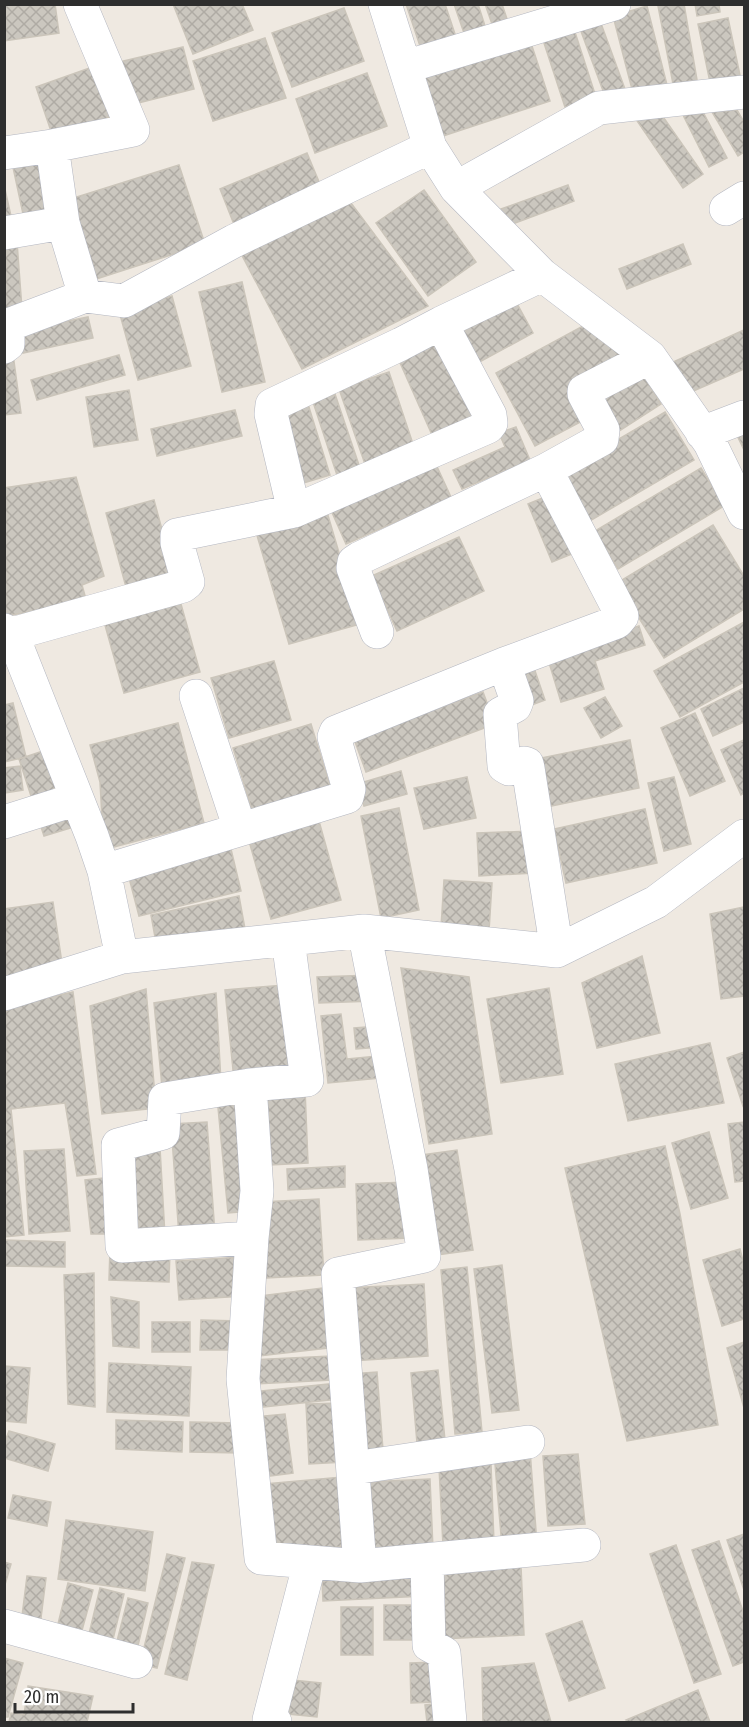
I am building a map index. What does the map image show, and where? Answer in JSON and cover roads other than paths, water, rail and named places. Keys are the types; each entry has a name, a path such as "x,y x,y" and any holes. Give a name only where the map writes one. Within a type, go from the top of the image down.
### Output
{"street":[{"path":"4,153 133,130 80,4"},
{"path":"385,4 430,147 456,188 542,274 650,357 710,442 744,513"},
{"path":"405,67 614,4"},
{"path":"456,188 599,108 744,92"},
{"path":"52,146 63,222 85,296"},
{"path":"4,347 8,344 8,327 11,324 85,296 123,301 234,241 430,147"},
{"path":"4,233 63,222"},
{"path":"294,511 271,414 272,405 542,274"},
{"path":"122,957 104,871 8,632 183,586 188,582 177,543 177,535 294,511 488,427 491,423 490,415 441,323"},
{"path":"377,632 353,568 354,562 546,470 602,439 603,430 584,391 650,357"},
{"path":"702,433 744,417"},
{"path":"104,871 347,797 349,789 334,737 340,730 504,664 617,622 622,616 546,470"},
{"path":"504,664 517,704 500,714 504,766 509,769 527,764 557,951"},
{"path":"196,696 240,829"},
{"path":"4,822 77,799"},
{"path":"4,994 122,957 364,931 557,951 656,902 744,836"},
{"path":"360,1566 338,1274 424,1256 411,1169 364,931"},
{"path":"252,1238 122,1246 118,1145 163,1133 165,1099 250,1085 307,1080 288,940"},
{"path":"250,1085 257,1191 243,1379 261,1558 360,1566 584,1545"},
{"path":"354,1468 528,1442"},
{"path":"427,1561 429,1645 444,1653 450,1722"},
{"path":"275,1722 269,1720 310,1562"},
{"path":"4,1626 136,1662"}]}
